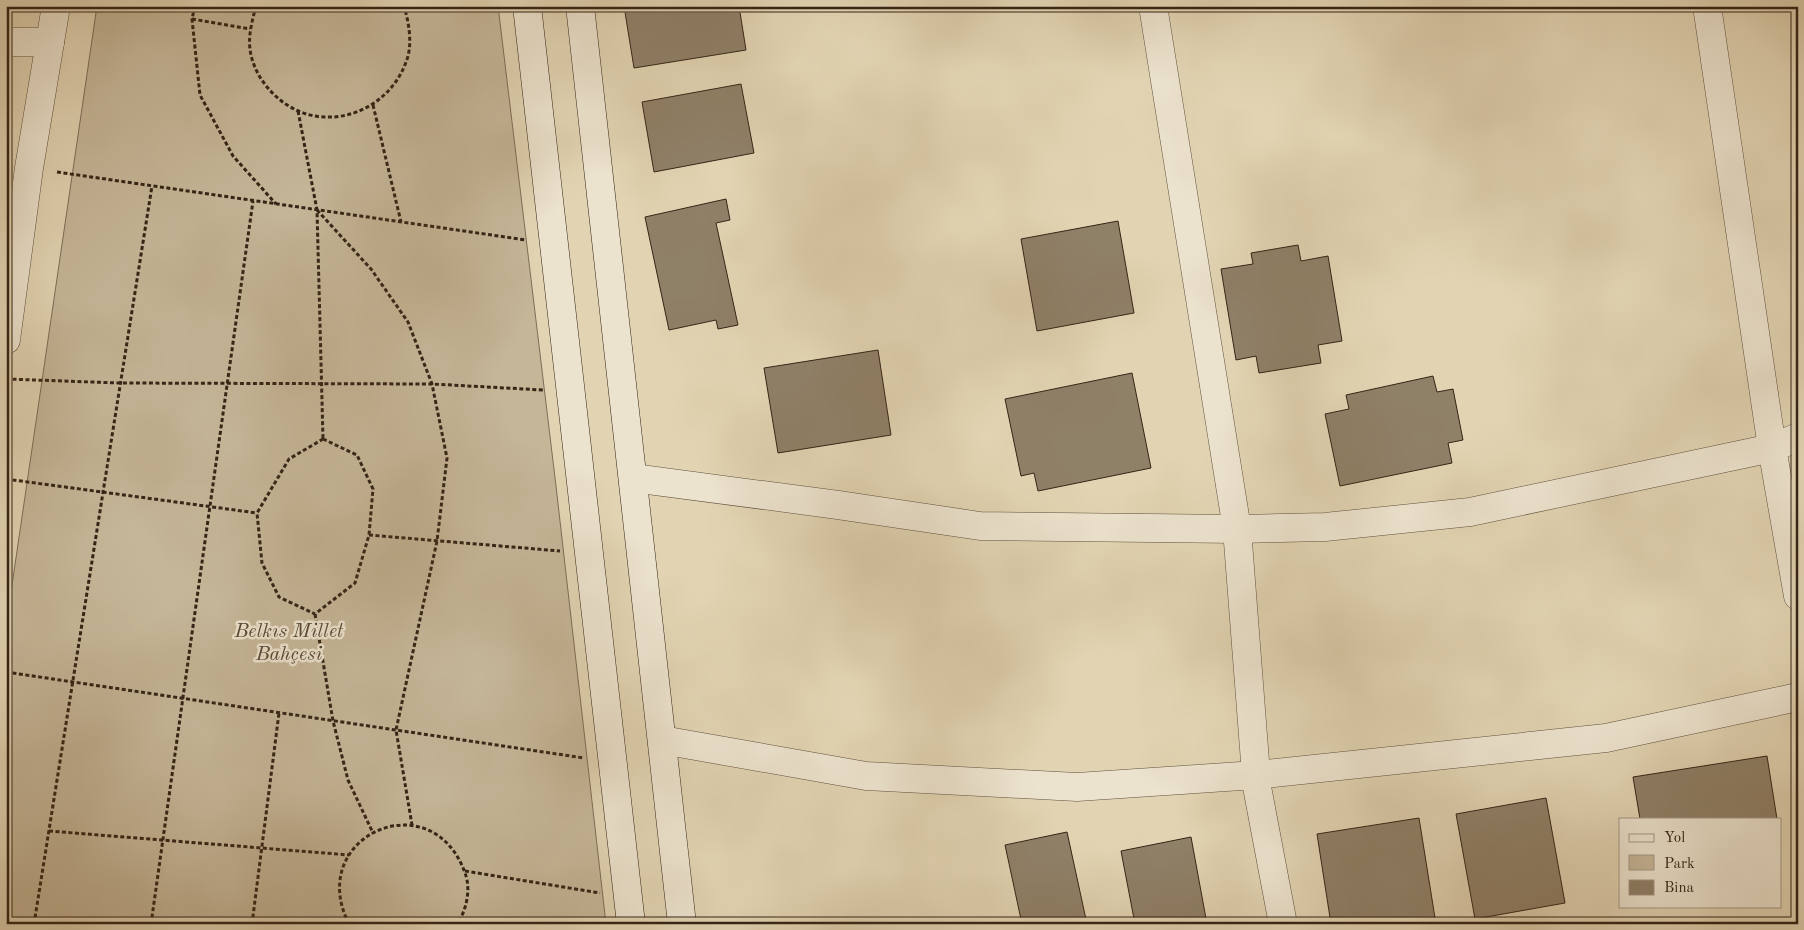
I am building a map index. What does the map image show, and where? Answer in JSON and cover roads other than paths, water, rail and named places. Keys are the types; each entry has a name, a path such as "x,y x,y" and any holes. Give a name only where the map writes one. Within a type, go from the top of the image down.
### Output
{"street":[{"path":"6,340 29,168 56,6"},
{"path":"527,6 631,924"},
{"path":"580,6 682,924"},
{"path":"1153,6 1237,529 1256,775 1283,924"},
{"path":"1707,6 1772,448 1798,596"},
{"path":"6,42 50,42"},
{"path":"633,478 980,526 1237,529 1325,527 1470,512 1772,448 1798,438"},
{"path":"662,740 866,776 1077,787 1256,775 1606,738 1798,697"}],"park label":[{"name":"Belkıs Millet Bahçesi","path":"289,642"}]}
